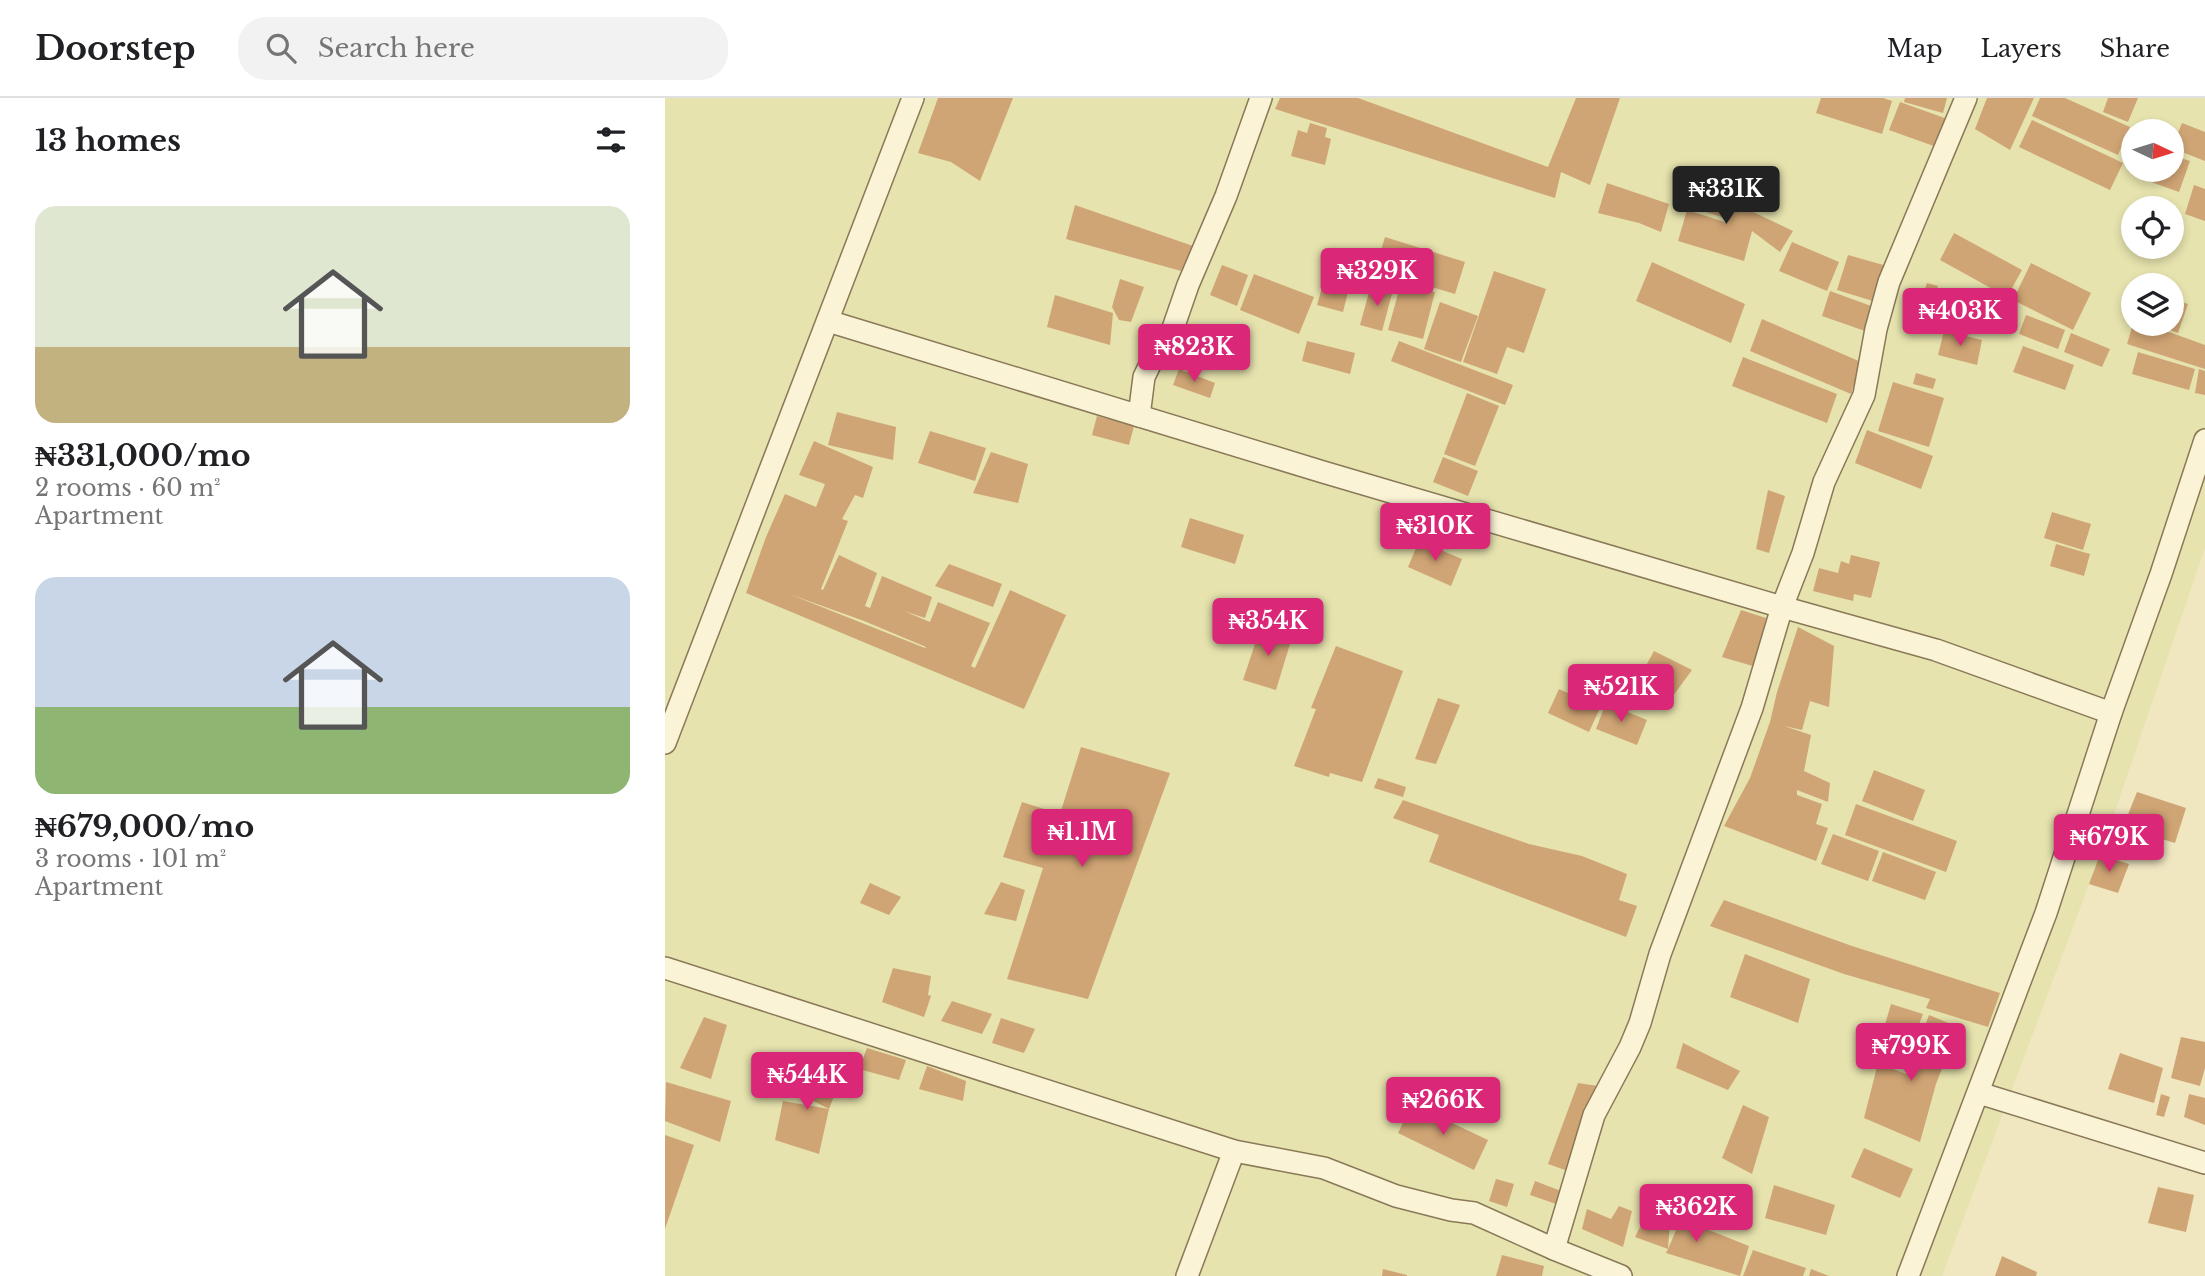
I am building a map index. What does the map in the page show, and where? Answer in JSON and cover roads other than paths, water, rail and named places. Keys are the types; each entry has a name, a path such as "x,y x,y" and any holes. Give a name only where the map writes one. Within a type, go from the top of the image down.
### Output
{"street":[{"path":"665,743 913,98"},
{"path":"1139,416 1144,377 1155,354 1171,334 1188,285 1226,197 1261,98"},
{"path":"1554,1249 1594,1115 1640,1023 1660,954 1752,708 1824,482 1864,395 1876,329 1889,282 1966,98"},
{"path":"828,321 1782,607 1936,650 2111,713"},
{"path":"1908,1276 2046,913 2111,713 2205,440"},
{"path":"665,968 1234,1152 1324,1168 1396,1196 1473,1213 1621,1276"},
{"path":"1979,1093 2205,1163"},
{"path":"1187,1276 1234,1152"}]}
